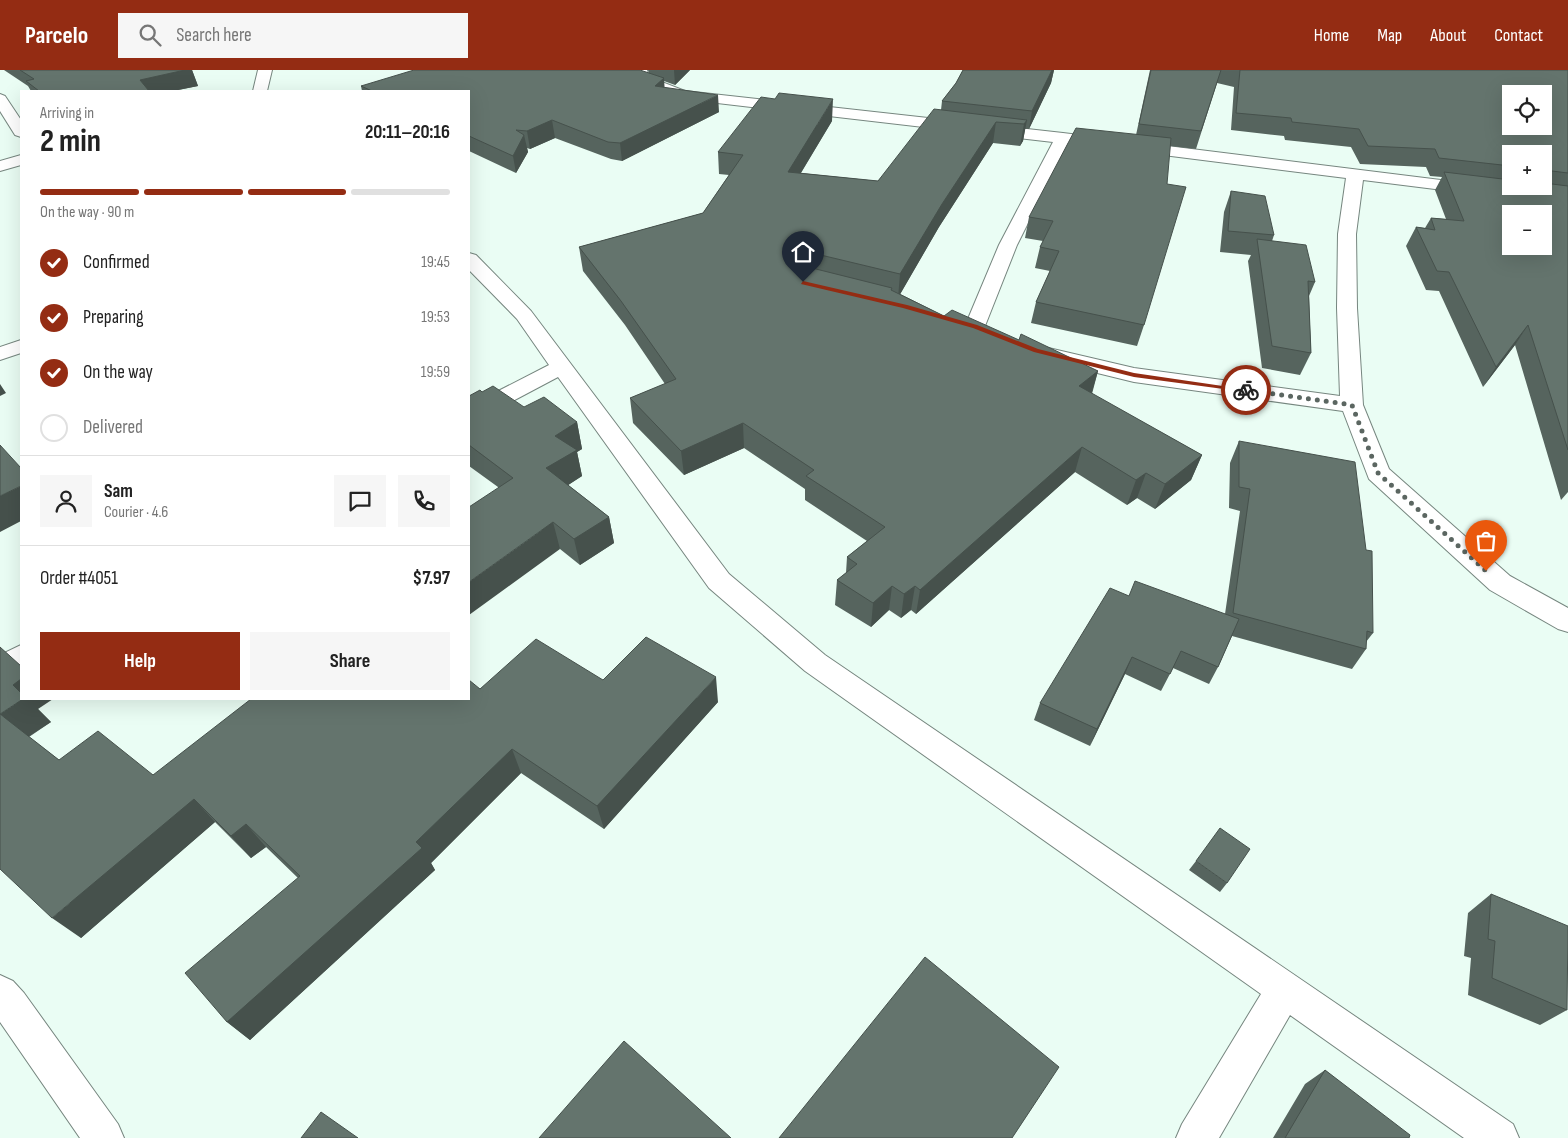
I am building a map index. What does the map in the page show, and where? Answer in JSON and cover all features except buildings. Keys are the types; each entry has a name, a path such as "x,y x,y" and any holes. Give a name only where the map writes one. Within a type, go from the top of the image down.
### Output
{"street":[{"path":"260,90 265,70"},
{"path":"640,70 642,80 683,95 1063,138 1355,175 1493,190"},
{"path":"0,99 20,130"},
{"path":"975,327 1008,245 1063,138"},
{"path":"0,166 20,160"},
{"path":"1355,175 1347,234 1347,308 1352,405 1378,473 1500,584 1568,621"},
{"path":"470,259 524,314 684,536 719,581 816,663 1499,1138"},
{"path":"1018,344 1036,351 1134,375 1352,405"},
{"path":"0,354 20,346"},
{"path":"470,414 563,366"},
{"path":"0,669 20,657"},
{"path":"1196,1138 1284,990"},
{"path":"0,994 11,1006 104,1138"}],"way so far":[{"path":"1246,390 1352,405 1378,473 1486,571"}],"route":[{"path":"803,282 905,306 975,326 1036,351 1134,375 1246,390"}]}
